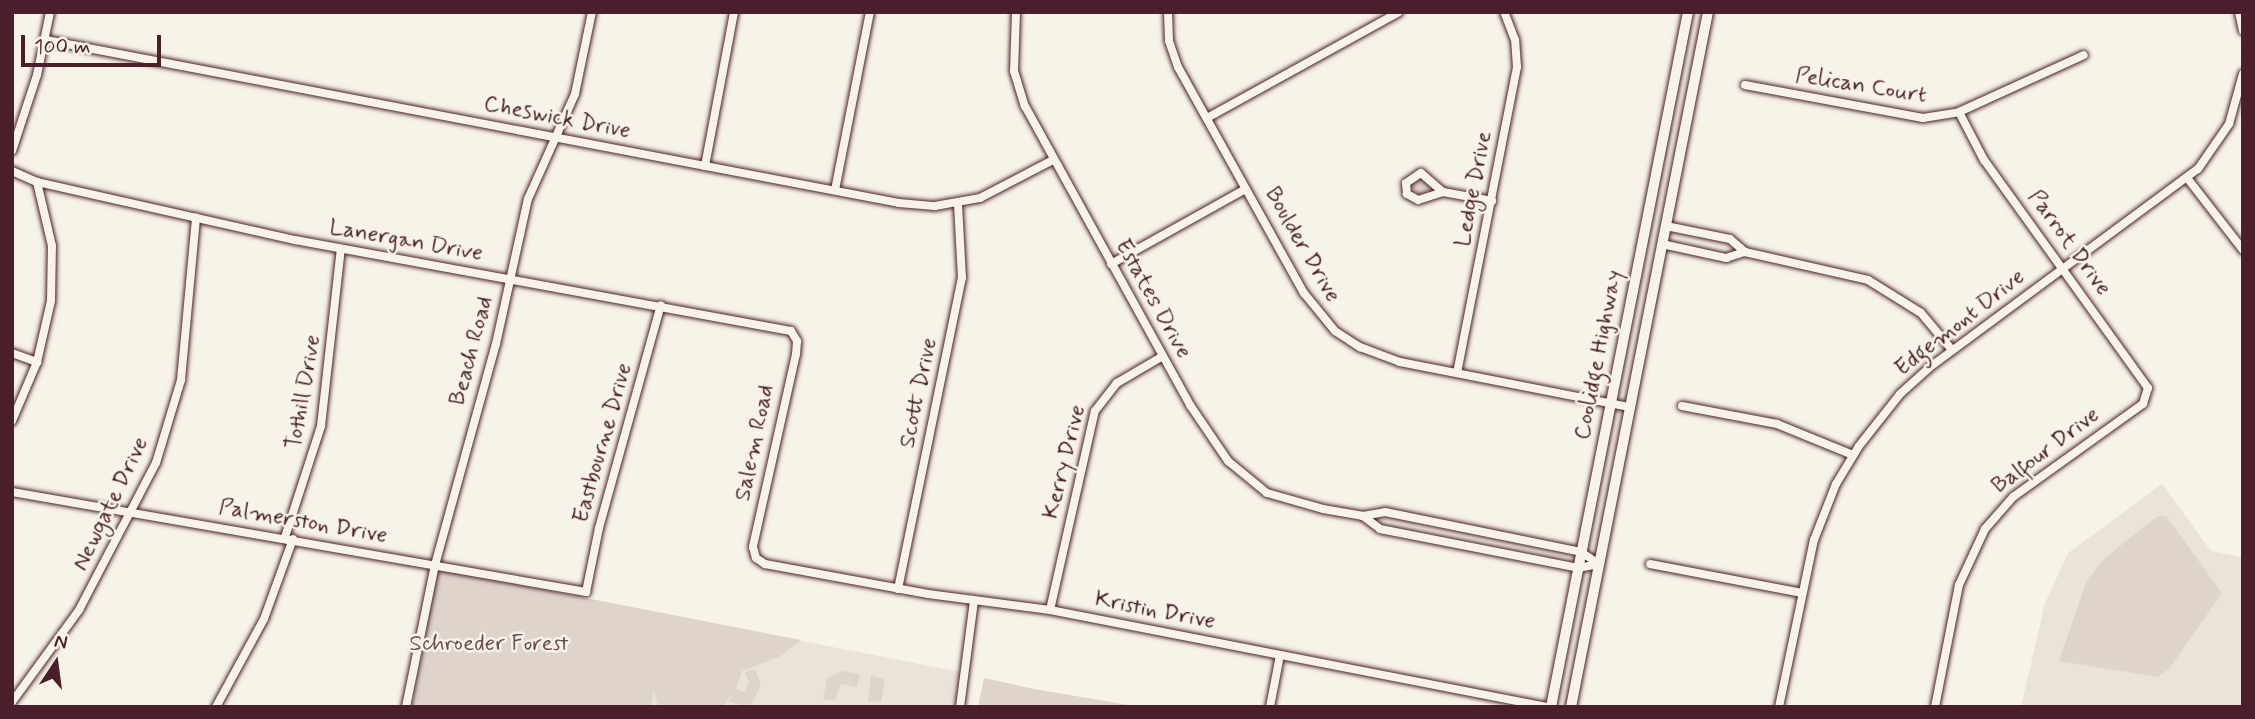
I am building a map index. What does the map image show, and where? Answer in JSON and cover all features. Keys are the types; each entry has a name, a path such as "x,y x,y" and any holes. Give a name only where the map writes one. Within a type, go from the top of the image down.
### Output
{"main road":[{"name":"Coolidge Highway","path":"1549,707 1688,12"},
{"name":"Coolidge Highway","path":"1571,707 1708,12"}],"street":[{"path":"12,151 46,40 50,12"},
{"name":"Beach Road","path":"406,707 435,565 511,280 533,183 558,137 575,94 592,12"},
{"path":"705,166 734,12"},
{"path":"835,190 870,12"},
{"name":"Estates Drive","path":"1016,12 1014,71 1025,106 1163,356 1228,461 1267,493 1363,516 1385,512 1581,552 1599,564"},
{"name":"Boulder Drive","path":"1168,12 1171,51 1304,293 1335,331 1382,357 1630,407"},
{"path":"1207,118 1399,12"},
{"name":"Ledge Drive","path":"1457,373 1517,68 1515,40 1504,12"},
{"path":"2239,12 2243,31"},
{"name":"Cheswick Drive","path":"46,40 925,206 958,203 990,194 1053,160"},
{"name":"Pelican Court","path":"1745,85 1906,117 1959,112 2084,55"},
{"name":"Edgemont Drive","path":"1779,707 1802,593 1822,516 1853,455 1900,394 1952,350 2188,178 2229,124 2243,74"},
{"name":"Parrot Drive","path":"1959,112 1984,160 2145,378 2147,396"},
{"name":"Lanergan Drive","path":"12,171 37,182 341,249 782,328 796,336"},
{"path":"1443,192 1421,173 1406,183 1407,194 1418,201 1443,192 1492,201"},
{"path":"2188,178 2243,250"},
{"path":"12,421 37,362 50,310 54,265 37,182"},
{"path":"1111,264 1246,189"},
{"name":"Scott Drive","path":"898,589 960,291 963,247 958,203"},
{"name":"Newgate Drive","path":"12,702 73,620 156,463 178,395 196,218"},
{"path":"1666,226 1730,239 1745,252 1868,280 1921,313 1952,350"},
{"path":"1662,244 1726,258 1745,252"},
{"name":"Tothill Drive","path":"216,707 264,619 321,426 341,249"},
{"name":"Eastbourne Drive","path":"586,592 607,495 661,305"},
{"name":"Salem Road","path":"756,558 753,541 796,354 796,336"},
{"path":"12,353 37,362"},
{"name":"Kerry Drive","path":"1050,610 1095,411 1117,383 1163,356"},
{"name":"Balfour Drive","path":"1935,707 1959,585 1984,529 2013,496 2143,404 2147,396"},
{"path":"1682,406 1777,424 1853,455"},
{"name":"Palmerston Drive","path":"12,492 289,538 586,592"},
{"name":"Estates Drive","path":"1363,516 1380,529 1578,568 1599,564"},
{"name":"Kristin Drive","path":"756,558 765,564 898,589 1050,610 1549,707"},
{"path":"1650,564 1802,593"},
{"path":"960,707 974,600"},
{"path":"1270,707 1280,655"}],"shaded area":[{"path":"2162,484 2211,551 2243,557 2243,707 2021,707 2045,603 2068,553"},
{"path":"669,615 966,673 959,707 651,707"}],"green space":[{"path":"1420,177 1434,190 1419,196 1410,185"},
{"path":"2158,516 2166,516 2222,593 2169,669 2158,677 2059,661 2087,580 2105,558"},
{"name":"Schroeder Forest","path":"442,570 801,640 781,656 742,671 736,689 744,692 749,682 745,672 755,669 761,685 750,707 729,702 734,692 723,707 658,707 654,691 651,707 412,707 437,574"},
{"path":"843,671 860,674 857,687 841,684 835,701 823,699 827,678"},
{"path":"871,675 885,680 881,702 868,701"},
{"path":"984,678 1034,689 1141,707 978,707"}]}
